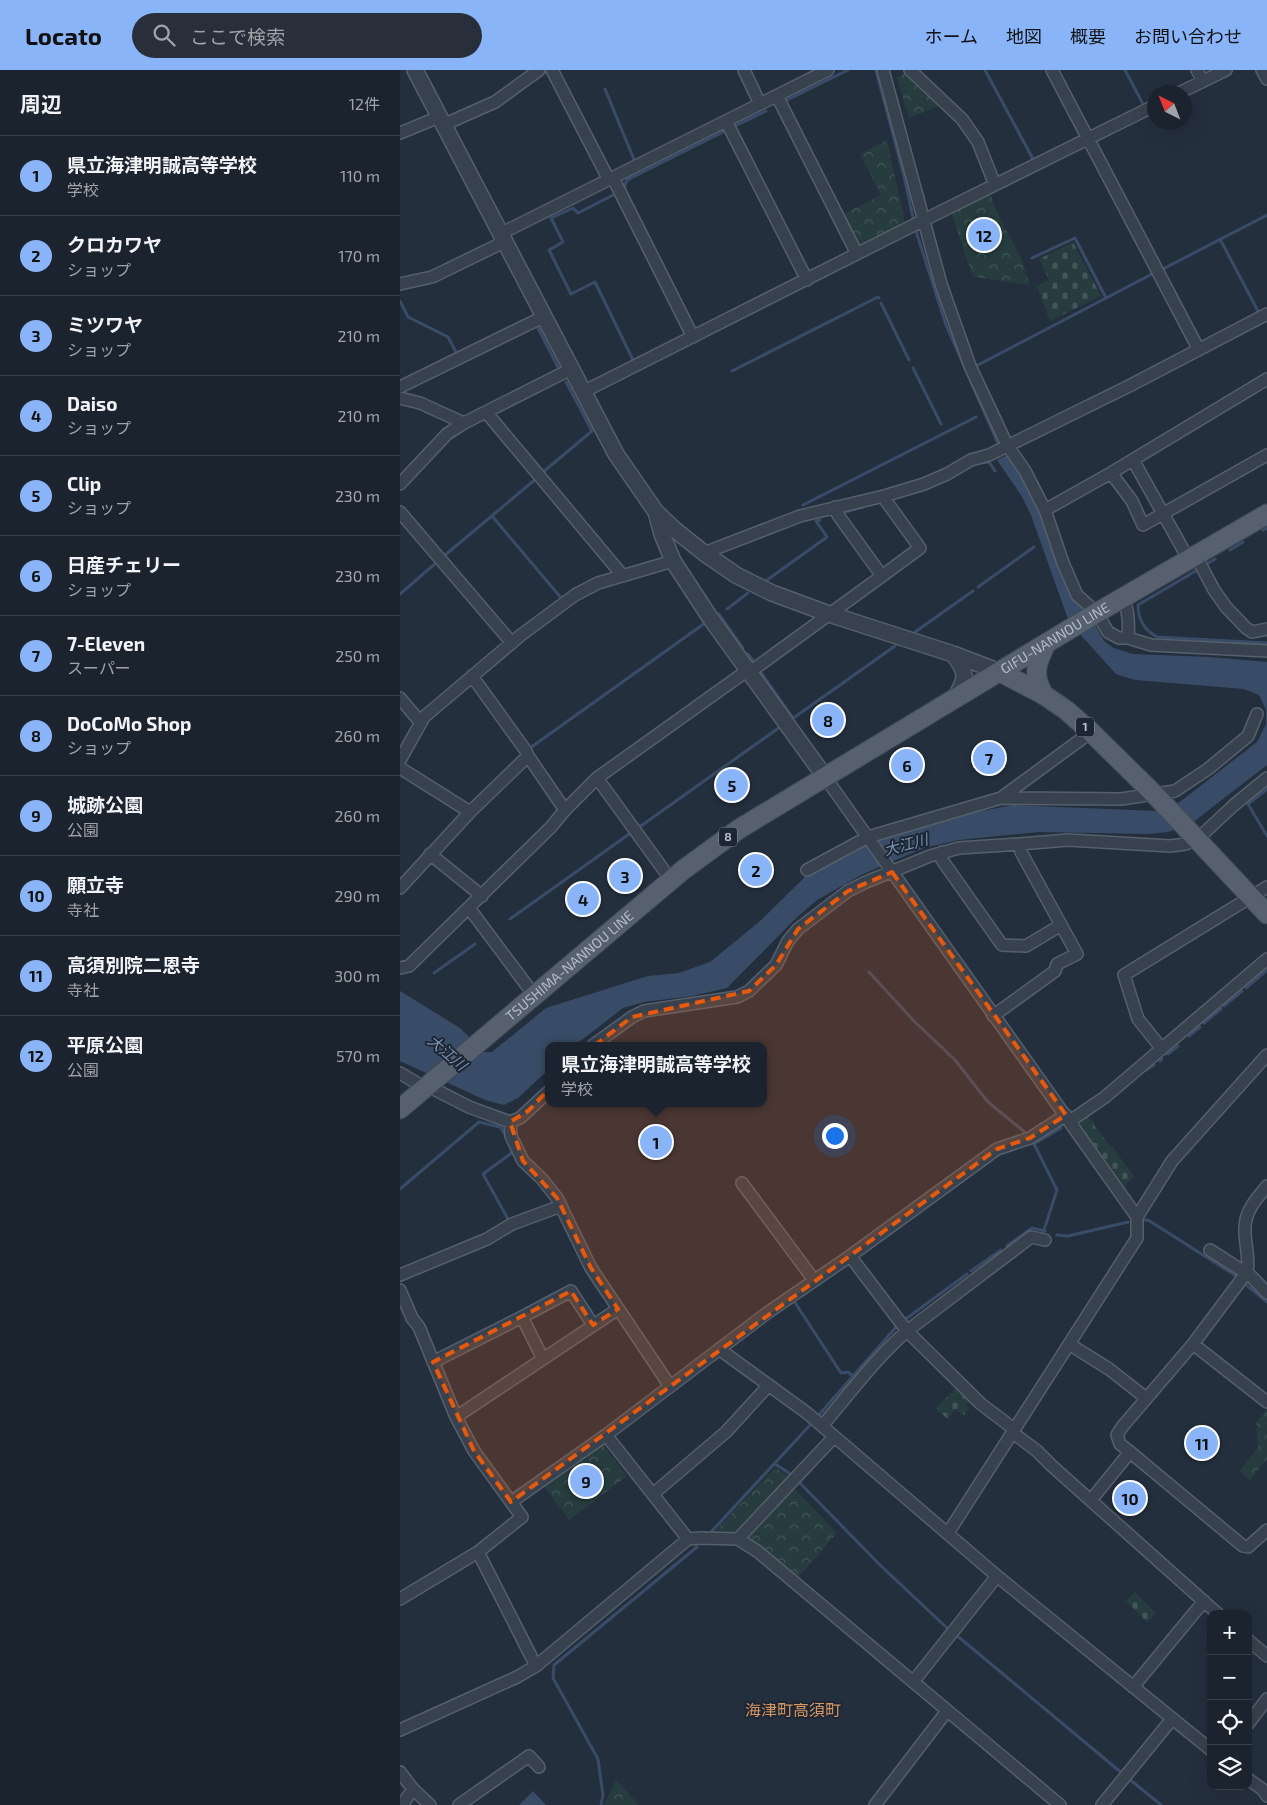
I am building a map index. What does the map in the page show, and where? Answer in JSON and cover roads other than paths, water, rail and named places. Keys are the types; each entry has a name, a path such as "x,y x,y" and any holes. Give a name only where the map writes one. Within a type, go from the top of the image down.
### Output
{"main road":[{"name":"GIFU-NANNOU LINE","path":"1000,672 1095,614 1267,514"},
{"path":"1044,695 1039,686 1036,667 1046,644"},
{"name":"GIFU-NANNOU LINE","path":"1000,672 1044,695 1066,710 1091,732 1156,796 1267,914"},
{"name":"TSUSHIMA-NANNOU LINE","path":"400,1109 672,880 739,829 1000,672"}],"street":[{"path":"415,70 616,454 656,512 704,553 736,575 772,594 953,654 1000,672"},
{"path":"400,133 495,102 539,70"},
{"path":"552,70 693,337"},
{"path":"744,70 760,104"},
{"path":"400,284 432,277 611,179 828,70"},
{"path":"883,70 917,224 941,284 970,366 1007,446 1025,471 1045,510 1063,563 1077,595 1095,614 1108,632 1119,638 1128,638 1151,645 1267,651"},
{"path":"910,70 962,119 978,142 995,186"},
{"path":"1052,70 1199,350"},
{"path":"1197,70 1203,81"},
{"path":"1192,86 1226,70"},
{"path":"1262,70 1267,79"},
{"path":"777,96 857,254"},
{"path":"583,392 1147,110"},
{"path":"726,121 807,280"},
{"path":"704,553 800,516 884,496 924,484 947,474 971,460 989,455 1267,314"},
{"path":"400,387 543,316"},
{"path":"400,484 447,434 464,423 571,369"},
{"path":"1045,510 1112,473 1267,379"},
{"path":"400,398 420,403 464,423"},
{"path":"486,412 623,576"},
{"path":"1112,473 1132,501 1143,525 1267,455"},
{"path":"1133,460 1162,513 1226,607 1252,632 1267,629"},
{"path":"403,964 482,896 597,778 920,548 884,496"},
{"path":"835,507 838,515 882,576"},
{"path":"400,512 512,642"},
{"path":"656,512 662,534 673,561 711,619 1138,1217"},
{"path":"400,760 424,717 512,642 576,595 598,584 673,561"},
{"path":"1124,598 1127,604 1128,638"},
{"path":"953,654 964,671 965,677 962,687 954,699"},
{"path":"472,676 526,751 565,810"},
{"path":"400,698 421,723"},
{"path":"807,870 869,839 1001,798 1121,799 1156,796 1175,791 1208,769 1248,736 1257,714"},
{"path":"1001,798 1091,732"},
{"path":"400,888 470,812 528,756"},
{"path":"400,768 470,812"},
{"path":"597,778 672,880"},
{"path":"598,1042 632,1017 644,1011 737,997 749,992 776,965 788,941 798,929 848,892 890,870 959,848 1068,840 1170,846 1186,844 1267,778"},
{"path":"993,1016 1055,971 1057,964 1077,954 1021,852 1020,844"},
{"path":"942,852 942,860 1002,945 1026,946 1062,925"},
{"path":"430,854 482,896"},
{"path":"1162,1049 1138,1019 1124,975 1267,887"},
{"path":"469,908 534,995"},
{"path":"511,1502 606,1435 719,1349 997,1149 1030,1138 1105,1098 1267,959"},
{"path":"948,1533 1137,1238 1138,1217 1172,1161 1267,1055"},
{"path":"400,1073 428,1085 469,1107 510,1122 520,1118 545,1095"},
{"path":"510,1122 511,1136 523,1161 557,1198 591,1268 670,1386"},
{"path":"742,1183 814,1280"},
{"path":"1267,1186 1248,1214 1244,1228 1249,1259 1243,1278 1193,1344 1122,1426 1118,1435 1120,1444 1243,1546 1248,1548 1267,1530"},
{"path":"400,1275 488,1239 512,1224 561,1206"},
{"path":"822,1426 870,1368 907,1331 1031,1237 1045,1240"},
{"path":"1210,1250 1238,1268 1243,1278 1267,1292"},
{"path":"850,1256 907,1331 981,1404 1037,1451 1214,1610"},
{"path":"400,1290 412,1318 419,1327 456,1417 474,1451 522,1517 478,1552 400,1599"},
{"path":"433,1362 571,1292 593,1325"},
{"path":"456,1417 618,1309"},
{"path":"522,1317 543,1359"},
{"path":"1069,1344 1109,1370 1146,1398"},
{"path":"1193,1344 1267,1402"},
{"path":"719,1349 807,1413 998,1576 1207,1747"},
{"path":"653,1494 726,1432 769,1385"},
{"path":"606,1435 688,1539"},
{"path":"738,1539 834,1437"},
{"path":"1091,1500 1130,1452"},
{"path":"400,1730 517,1677 536,1666 688,1539 738,1539 758,1552 1060,1805"},
{"path":"478,1552 536,1666"},
{"path":"912,1682 998,1576"},
{"path":"1133,1687 1204,1601"},
{"path":"1252,1643 1267,1656"},
{"path":"1252,1719 1267,1699"},
{"path":"875,1805 947,1711"},
{"path":"1102,1805 1172,1719"},
{"path":"459,1805 529,1756 539,1767"},
{"path":"400,1772 413,1789 430,1805"},
{"path":"1252,1782 1262,1789 1267,1796"},
{"path":"402,1805 413,1789"}],"water":[{"name":"大江川","path":"1009,454 1038,505 1072,597 1087,611 1104,641 1114,648 1132,654 1209,657 1267,662 1267,765 1192,823 1168,832 1148,834 1039,832 959,840 924,848 861,875 817,900 795,919 727,988 692,996 644,1002 623,1008 579,1042 545,1042 545,1073 518,1098 504,1105 485,1100 400,1061 400,991 460,1028 484,1052 492,1052 546,1008 648,976 679,973 710,962 759,922 806,876 878,840 903,830 966,814 1013,805 1157,811 1167,809 1181,801 1257,742 1266,724 1266,710 1259,695 1244,689 1135,680 1116,674 1069,622 1031,515 1021,495 997,460"},
{"path":"533,1791 546,1805 519,1805"}],"waterway":[{"path":"787,100 848,70"},
{"path":"876,70 914,222"},
{"path":"985,70 1033,159"},
{"path":"1125,70 1143,104"},
{"path":"605,89 635,162"},
{"path":"735,126 766,111"},
{"path":"624,188 627,180 725,131"},
{"path":"615,194 578,213 573,208 551,218 563,242 549,250 571,294 595,282 633,360"},
{"path":"1163,269 1267,215"},
{"path":"915,228 946,325 999,446"},
{"path":"1032,258 1075,238 1106,298"},
{"path":"1220,239 1259,313"},
{"path":"978,365 1154,273"},
{"path":"732,371 879,298"},
{"path":"400,301 408,317 448,337 457,354 454,355"},
{"path":"881,303 909,360"},
{"path":"537,326 559,369"},
{"path":"913,368 941,424"},
{"path":"543,472 592,431 566,382"},
{"path":"803,505 976,417"},
{"path":"980,463 989,462 995,471"},
{"path":"444,556 537,478"},
{"path":"845,512 863,507"},
{"path":"492,516 562,599"},
{"path":"767,580 827,537 816,521 820,520"},
{"path":"1263,530 1267,528"},
{"path":"1230,550 1243,542"},
{"path":"978,587 1034,547"},
{"path":"1205,565 1215,559"},
{"path":"400,594 437,562"},
{"path":"1199,569 1138,605 1139,615 1145,628 1157,637 1267,643"},
{"path":"915,632 973,591"},
{"path":"727,609 748,593"},
{"path":"719,614 743,648"},
{"path":"530,748 705,623"},
{"path":"792,719 895,646"},
{"path":"748,654 755,663"},
{"path":"760,671 793,718"},
{"path":"638,828 780,727"},
{"path":"1267,789 1248,804 1267,836"},
{"path":"510,919 632,832"},
{"path":"434,973 475,944"},
{"path":"1246,988 1267,970"},
{"path":"869,972 914,1021 955,1060 988,1102 1026,1133"},
{"path":"1224,1006 1242,991"},
{"path":"1204,1023 1221,1009"},
{"path":"1189,1036 1200,1027"},
{"path":"1168,1054 1178,1046"},
{"path":"1146,1070 1154,1065"},
{"path":"400,1189 479,1122 500,1127 506,1136"},
{"path":"1044,1230 1057,1190 1034,1144 1061,1128"},
{"path":"508,1219 483,1174 513,1152 512,1149"},
{"path":"1145,1220 1148,1220 1233,1274 1267,1302"},
{"path":"1057,1235 1068,1236 1128,1222"},
{"path":"1007,1246 1032,1228 1045,1231"},
{"path":"971,1271 1001,1250"},
{"path":"903,1321 967,1274"},
{"path":"794,1301 841,1373 848,1372 853,1376"},
{"path":"817,1417 897,1326"},
{"path":"711,1532 812,1423"},
{"path":"775,1464 792,1475"},
{"path":"799,1482 880,1565 947,1628"},
{"path":"601,1805 603,1795 598,1759 553,1678 554,1665 697,1547"},
{"path":"955,1634 1123,1774"},
{"path":"1128,1778 1161,1805"}],"place":[{"name":"平原公園","path":"984,235"},
{"name":"DoCoMo Shop","path":"828,720"},
{"name":"7-Eleven","path":"989,758"},
{"name":"日産チェリー","path":"907,765"},
{"name":"Clip","path":"732,785"},
{"name":"クロカワヤ","path":"756,870"},
{"name":"ミツワヤ","path":"625,876"},
{"name":"Daiso","path":"583,899"},
{"name":"県立海津明誠高等学校","path":"656,1142"},
{"name":"高須別院二恩寺","path":"1202,1443"},
{"name":"城跡公園","path":"586,1481"},
{"name":"願立寺","path":"1130,1498"}],"district":[{"name":"海津町高須町","path":"793,1710"}]}
